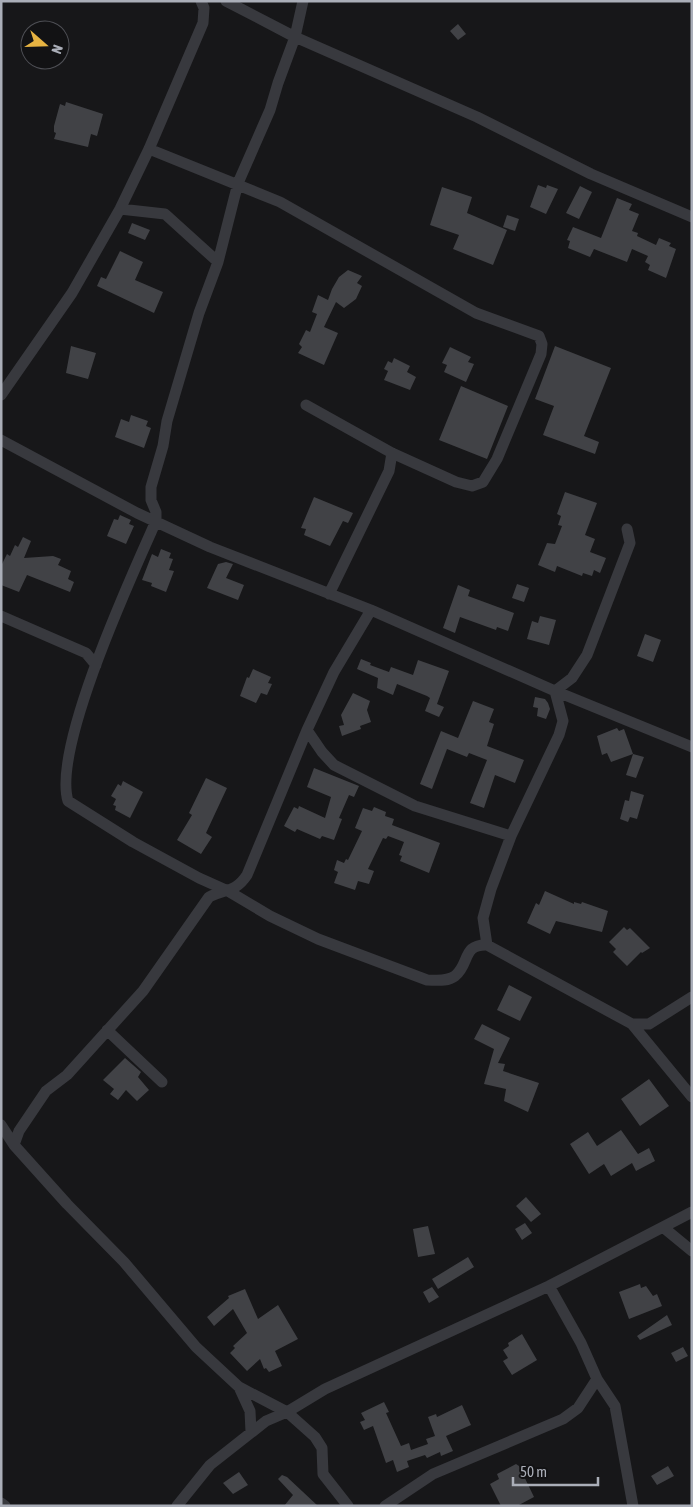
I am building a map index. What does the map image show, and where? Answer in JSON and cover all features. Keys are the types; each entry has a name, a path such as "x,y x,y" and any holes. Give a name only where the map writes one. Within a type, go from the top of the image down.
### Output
{"street":[{"path":"1,395 72,293 120,210 149,149 203,23 204,8 201,1"},
{"path":"226,1 295,37 477,118 591,174 692,217"},
{"path":"303,1 295,37 270,110 238,183 218,262 199,313 167,421 163,446 154,472 151,500 156,521 126,589 96,665 76,730 68,766 66,794 68,801 133,842 199,878 228,891 270,916 318,939 427,980 445,980 455,976 471,948 477,945 487,945 632,1024 692,1097"},
{"path":"149,149 238,183 280,202 476,313 539,336 542,344 542,354 497,459 483,482 472,486 456,482 392,453 306,406"},
{"path":"120,210 164,214 218,262"},
{"path":"1,440 137,513 210,547 371,610 556,691 692,747"},
{"path":"329,594 389,470 392,453"},
{"path":"137,513 151,500"},
{"path":"556,691 572,678 587,655 630,543 627,529"},
{"path":"14,1145 18,1131 46,1091 67,1075 143,991 209,898 241,884 253,863 306,730 334,672 371,610"},
{"path":"1,616 86,653 96,665"},
{"path":"487,945 482,918 490,889 511,836 559,735 563,721 556,691"},
{"path":"306,730 334,765 414,806 511,836"},
{"path":"632,1024 649,1024 692,997"},
{"path":"648,1042 655,1020"},
{"path":"107,1030 162,1082"},
{"path":"1,1125 14,1145 67,1204 124,1262 196,1347 239,1388 287,1412 315,1437 322,1448 323,1474 348,1506"},
{"path":"177,1506 210,1465 266,1421 287,1412 326,1389 549,1286 692,1212"},
{"path":"664,1228 692,1251"},
{"path":"549,1286 581,1343 596,1379 615,1406 633,1506"},
{"path":"385,1506 432,1474 563,1419 578,1408 596,1379"},
{"path":"239,1388 250,1412 251,1432"},
{"path":"1,1503 5,1506"}],"building":[{"path":"458,24 466,34 458,40 450,31"},
{"path":"66,102 103,114 97,136 91,134 88,147 54,139 56,133 54,132 54,126 60,104 65,106"},
{"path":"538,185 546,188 547,185 558,189 546,214 530,207"},
{"path":"580,186 592,192 579,219 566,213"},
{"path":"442,187 472,197 467,213 507,230 493,265 453,249 459,235 430,225"},
{"path":"617,198 632,204 629,210 639,214 632,231 638,233 637,236 656,245 659,238 671,243 669,246 676,249 666,278 648,270 650,265 645,262 648,256 632,249 627,262 594,249 590,257 568,248 570,241 567,240 573,227 601,238"},
{"path":"507,215 519,219 515,231 503,227"},
{"path":"132,223 150,230 145,240 128,233"},
{"path":"120,251 143,262 135,280 163,292 154,313 97,286 101,277 106,279"},
{"path":"348,270 362,276 357,283 362,286 356,299 344,308 336,302 324,327 338,333 324,365 298,353 302,347 299,344 306,330 310,332 317,314 312,312 318,295 328,300 339,277"},
{"path":"71,346 96,353 88,379 66,373"},
{"path":"555,346 611,368 584,436 599,442 595,454 543,435 554,406 535,399"},
{"path":"450,347 471,357 468,362 474,364 466,382 444,372 447,365 442,363"},
{"path":"394,358 410,366 407,372 416,377 410,390 384,380 388,371 384,369 388,361 392,363"},
{"path":"461,386 508,406 487,459 439,440"},
{"path":"131,415 148,421 146,426 151,428 144,448 115,437 121,419 129,422"},
{"path":"565,492 597,503 585,535 595,539 590,552 606,558 600,573 594,570 592,576 583,573 582,576 557,566 555,572 538,565 547,543 555,544 562,526 558,525 561,516 557,514"},
{"path":"314,497 353,513 348,523 343,521 330,546 304,535 306,529 301,528"},
{"path":"120,515 131,520 129,524 134,526 126,544 107,536 114,519 118,520"},
{"path":"23,537 31,541 24,558 53,556 61,559 58,565 71,571 68,579 74,582 70,592 27,575 19,592 1,585 1,566 7,554 10,556 15,545 18,547"},
{"path":"161,549 171,553 169,558 173,559 169,570 174,571 166,592 151,586 152,583 142,580 152,554 158,557"},
{"path":"226,562 233,564 226,578 244,585 238,600 207,588 218,564"},
{"path":"517,584 529,588 524,602 512,598"},
{"path":"458,585 470,590 468,596 514,613 508,631 497,627 496,630 460,617 455,633 443,628"},
{"path":"540,616 556,620 549,645 527,639 532,621 538,623"},
{"path":"645,634 661,640 653,662 637,656"},
{"path":"361,659 371,663 370,665 389,672 391,667 413,675 418,660 449,671 437,704 444,707 439,717 425,711 430,698 427,696 397,684 393,695 377,688 378,678 357,669"},
{"path":"253,669 271,677 268,683 272,684 267,695 261,693 256,703 240,696 247,677 249,678"},
{"path":"353,693 370,701 367,710 371,722 360,726 361,729 342,736 339,726 344,725 341,715"},
{"path":"535,697 545,699 548,703 550,709 546,719 537,716 538,708 533,707"},
{"path":"473,701 494,709 489,722 494,724 487,746 524,760 515,783 495,775 484,808 470,803 487,760 469,753 467,757 447,749 432,789 420,784 441,731 458,738"},
{"path":"617,728 619,731 624,729 633,754 611,762 607,753 602,755 597,736"},
{"path":"633,754 644,757 636,778 626,775"},
{"path":"314,768 359,786 354,797 349,795 339,818 342,819 334,840 322,836 320,839 297,829 295,832 284,826 294,807 298,809 299,806 325,818 331,797 307,787"},
{"path":"206,778 227,788 206,833 212,837 201,854 177,840 192,815 189,813"},
{"path":"123,781 143,792 130,818 115,810 116,806 113,805 116,799 111,796 118,784 121,786"},
{"path":"631,791 644,795 637,819 630,817 628,822 620,819 625,800 629,801"},
{"path":"374,807 386,812 385,816 394,819 392,825 440,843 429,873 400,861 402,856 399,855 404,842 388,836 386,839 383,838 368,869 374,871 369,884 358,881 355,890 334,883 338,872 334,870 337,860 344,863 346,859 348,860 362,831 355,828 363,808 372,811"},
{"path":"545,891 574,904 574,902 581,904 582,902 608,911 602,932 556,921 550,934 527,923 536,903 539,905"},
{"path":"624,927 627,930 630,928 650,948 641,952 627,966 613,952 616,949 609,942"},
{"path":"509,985 532,997 520,1021 497,1010"},
{"path":"482,1024 510,1038 498,1063 505,1064 503,1071 539,1083 528,1112 504,1101 506,1089 484,1084 494,1049 474,1039"},
{"path":"125,1058 141,1072 138,1077 149,1090 137,1101 126,1090 118,1100 110,1094 114,1089 103,1080"},
{"path":"649,1079 669,1106 640,1126 621,1099"},
{"path":"621,1130 638,1154 649,1148 655,1161 636,1171 632,1163 611,1176 604,1164 589,1174 570,1144 588,1132 597,1146"},
{"path":"526,1197 541,1214 531,1222 516,1206"},
{"path":"525,1223 532,1233 522,1240 515,1229"},
{"path":"428,1226 435,1254 418,1257 413,1229"},
{"path":"468,1257 474,1267 438,1289 432,1279"},
{"path":"640,1284 641,1288 646,1286 653,1296 657,1294 662,1306 629,1319 619,1292"},
{"path":"432,1287 439,1297 429,1303 423,1292"},
{"path":"245,1289 258,1319 278,1305 298,1339 275,1351 282,1366 269,1372 266,1368 264,1369 260,1359 247,1371 230,1353 235,1348 233,1346 247,1333 233,1309 214,1326 207,1317 229,1298 228,1296"},
{"path":"667,1315 672,1325 640,1340 637,1336"},
{"path":"522,1334 537,1360 512,1375 503,1361 508,1358 503,1350 509,1346 508,1343"},
{"path":"683,1347 688,1356 676,1362 671,1353"},
{"path":"384,1402 389,1412 386,1413 401,1446 409,1443 411,1450 428,1444 426,1439 435,1436 428,1417 436,1414 437,1417 462,1405 471,1425 446,1436 453,1451 441,1456 440,1452 427,1458 425,1455 407,1461 409,1467 397,1472 393,1460 386,1463 373,1426 364,1430 360,1422 365,1420 361,1413"},
{"path":"516,1464 519,1466 534,1497 517,1506 501,1506 490,1484 499,1479 497,1474"},
{"path":"668,1466 674,1476 657,1485 651,1476"},
{"path":"239,1472 248,1485 233,1494 223,1483"},
{"path":"282,1475 287,1477 318,1506 284,1506 293,1495 278,1479"}]}
